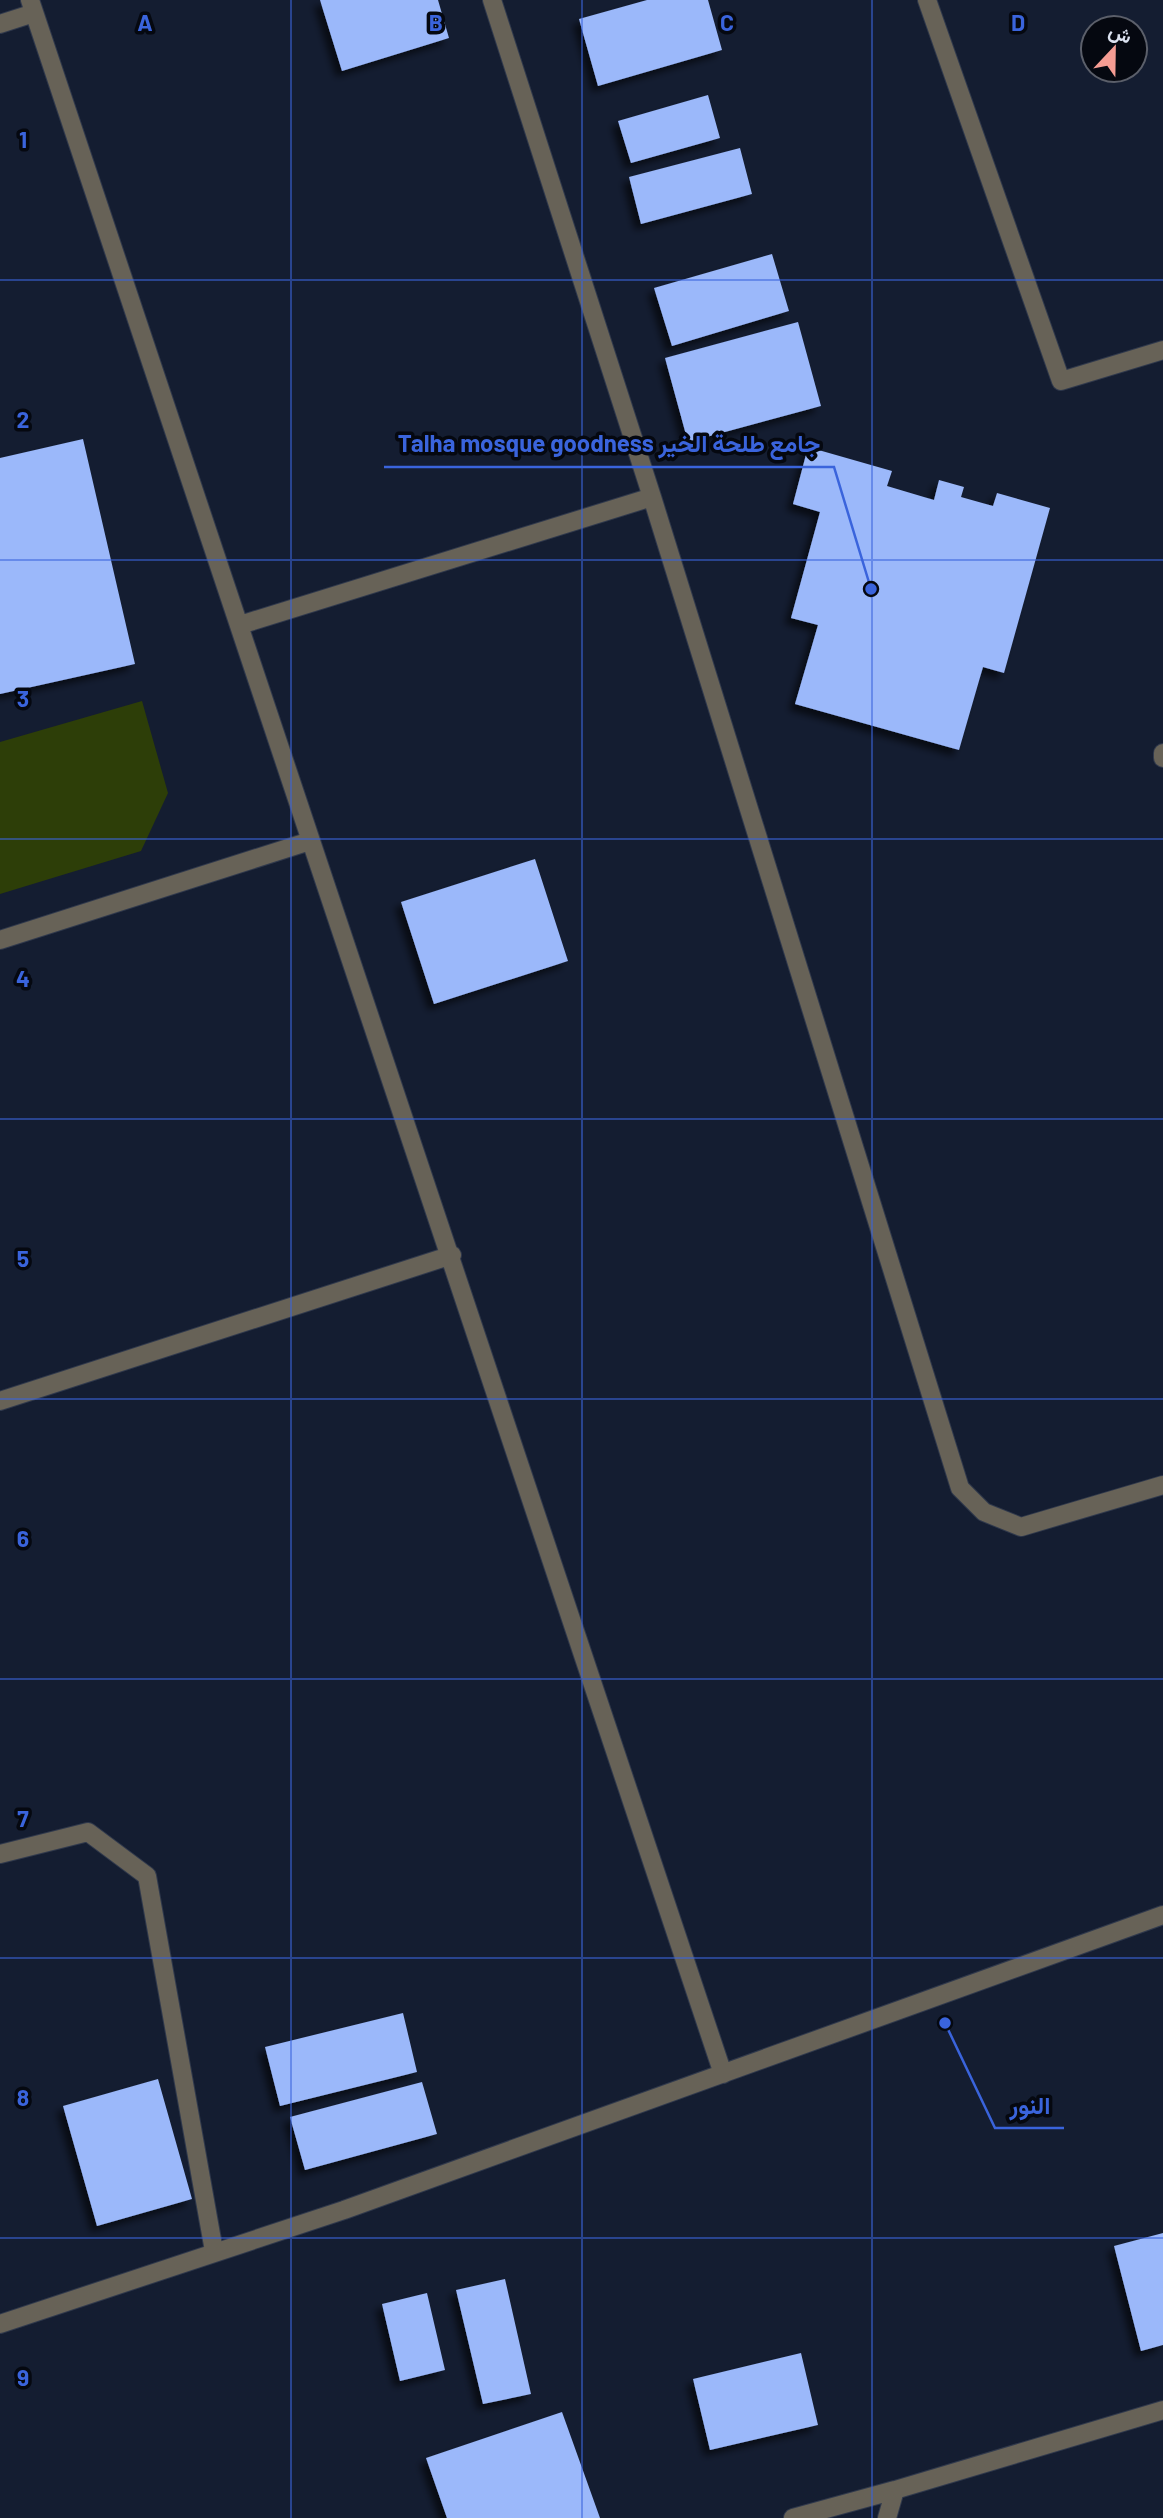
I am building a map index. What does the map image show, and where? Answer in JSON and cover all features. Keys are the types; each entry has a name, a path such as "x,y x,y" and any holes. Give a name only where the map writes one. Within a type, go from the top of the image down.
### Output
{"street":[{"path":"492,0 652,497 960,1488 984,1512 1021,1527 1163,1485"},
{"path":"927,0 1061,381 1163,350"},
{"path":"0,24 32,6 310,841 452,1255 723,2074"},
{"path":"240,625 652,497"},
{"path":"1163,753 1163,758"},
{"path":"0,940 310,841"},
{"path":"0,1401 452,1255"},
{"path":"0,1854 88,1832 147,1876 214,2251"},
{"path":"0,2324 344,2210 1163,1915"},
{"path":"793,2518 1163,2410"},
{"path":"887,2518 895,2490"}],"green space":[{"path":"142,701 168,793 141,851 0,894 0,742"}],"building":[{"path":"320,0 438,0 449,38 342,71"},
{"path":"647,0 708,0 722,50 598,86 579,19"},
{"path":"708,95 720,138 631,163 618,121"},
{"path":"740,148 752,194 641,224 629,177"},
{"path":"772,254 789,311 672,346 654,288"},
{"path":"798,322 821,406 688,442 665,358"},
{"path":"83,439 135,664 0,694 0,458"},
{"path":"808,447 892,471 887,486 934,500 939,480 964,487 961,497 993,506 997,493 1050,508 1004,673 983,667 959,750 795,704 818,625 791,618 820,512 793,504"},
{"path":"535,859 568,961 434,1004 401,902"},
{"path":"403,2013 417,2072 280,2106 265,2047"},
{"path":"158,2079 192,2199 97,2226 63,2106"},
{"path":"422,2082 437,2134 305,2170 290,2117"},
{"path":"1163,2233 1163,2345 1141,2351 1114,2246"},
{"path":"505,2279 531,2394 483,2404 456,2290"},
{"path":"427,2293 445,2370 400,2381 382,2304"},
{"path":"801,2353 818,2425 710,2450 693,2379"},
{"path":"562,2412 600,2518 447,2518 426,2458"}],"place":[{"name":"Talha mosque goodness جامع طلحة الخير","path":"871,589"},
{"name":"النور","path":"945,2023"}]}
